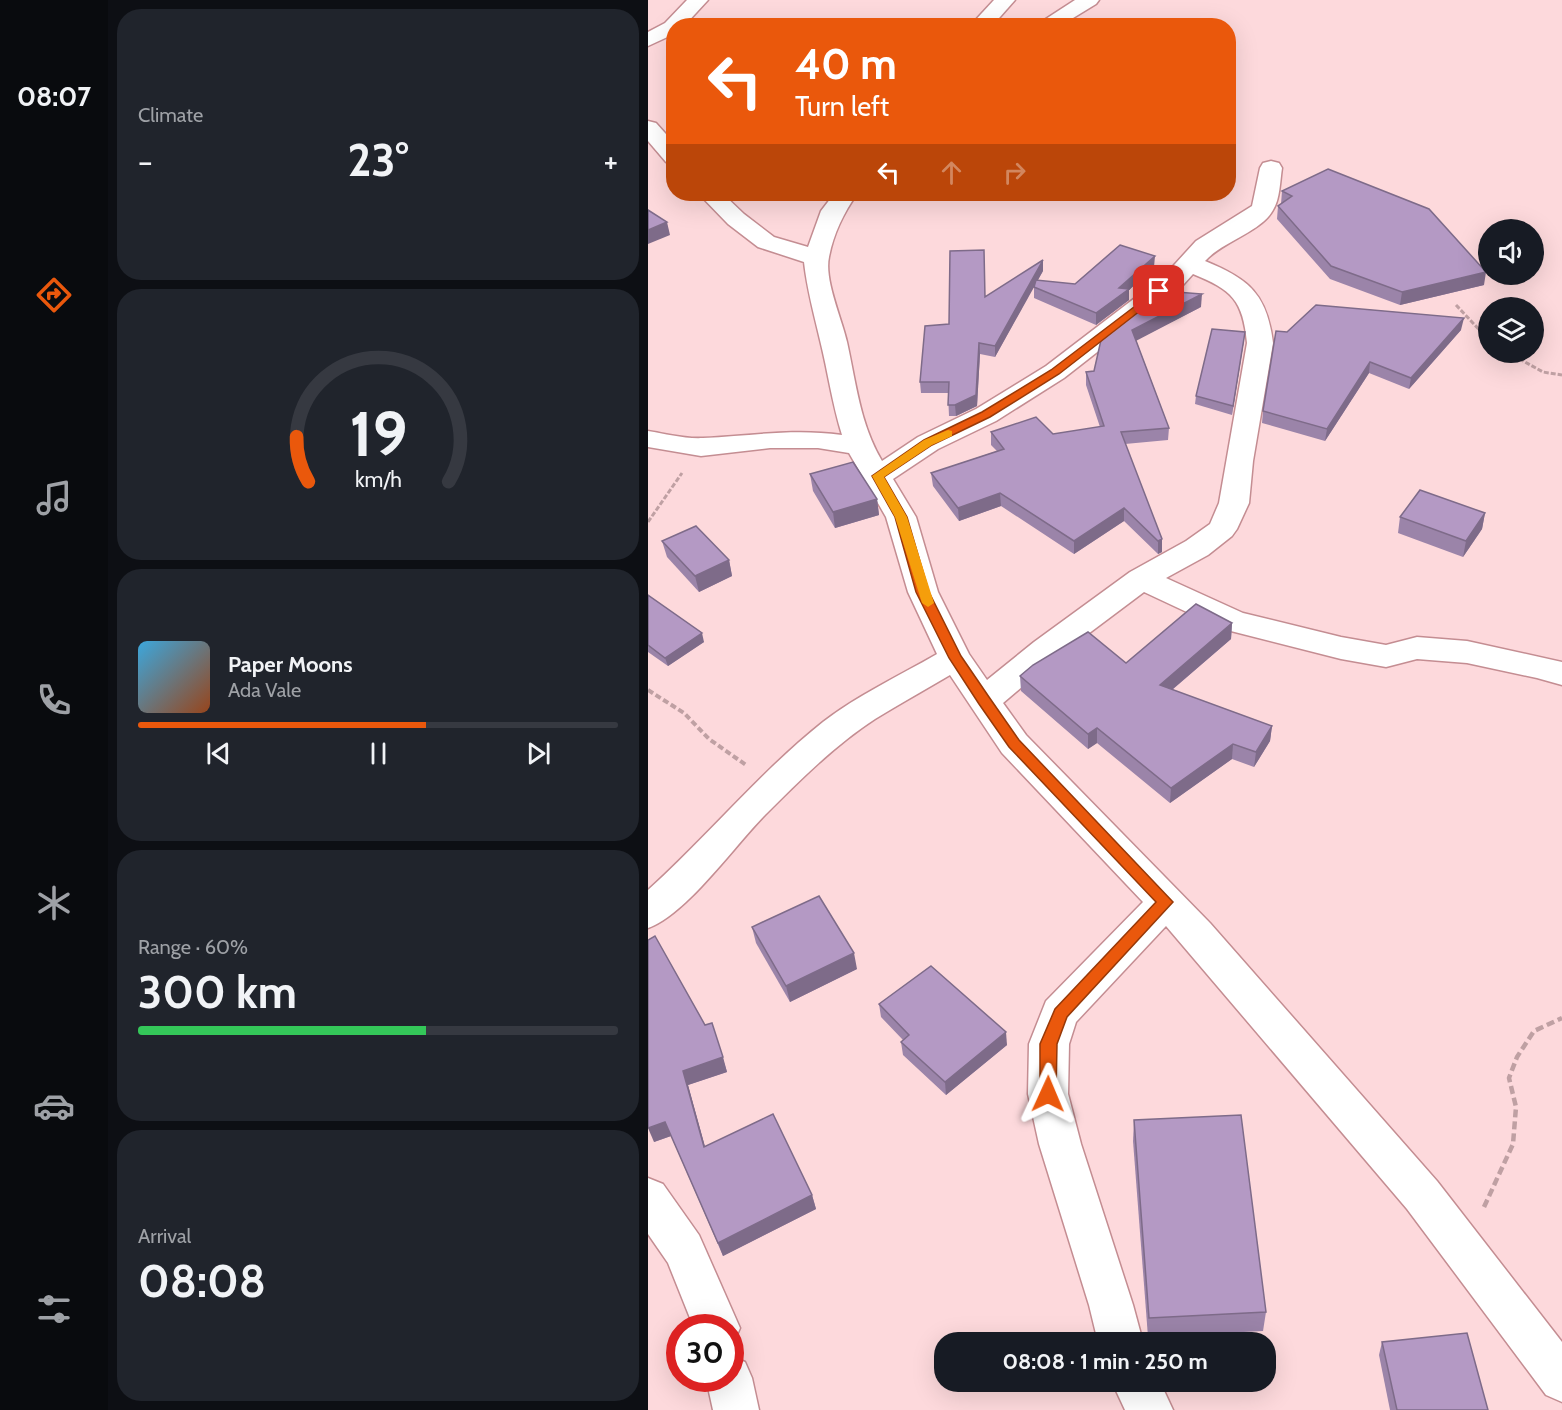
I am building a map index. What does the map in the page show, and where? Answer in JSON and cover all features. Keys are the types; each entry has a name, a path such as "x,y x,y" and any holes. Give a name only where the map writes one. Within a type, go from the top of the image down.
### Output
{"street":[{"path":"681,18 698,0"},
{"path":"988,18 1005,0"},
{"path":"1059,18 1089,0"},
{"path":"648,40 666,30"},
{"path":"651,136 666,150"},
{"path":"878,476 928,443 986,415 1055,372 1174,280 1205,246 1255,216 1263,208 1271,168"},
{"path":"717,201 766,242 816,258"},
{"path":"840,201 833,211 816,258 819,284 834,342 845,404 859,446 901,517 923,592 955,658 1014,744 1197,934 1414,1186 1562,1379"},
{"path":"984,701 1046,650 1141,579 1197,548 1222,529 1234,503 1239,461 1260,343 1259,327 1246,292 1237,285 1189,263"},
{"path":"648,439 701,447 770,440 818,440 859,446"},
{"path":"1141,579 1234,621 1341,648 1386,656 1417,648 1467,652 1541,667 1562,674"},
{"path":"648,913 693,871 773,785 835,731 863,711 955,658"},
{"path":"1118,1332 1060,1144 1048,1094 1049,1044 1060,1013 1166,902"},
{"path":"648,1198 684,1250 711,1314"},
{"path":"732,1392 736,1410"},
{"path":"1140,1392 1150,1410"}],"path":[{"path":"1456,305 1478,328"},
{"path":"1527,363 1543,372 1562,375"},
{"path":"648,522 701,447"},
{"path":"648,690 684,713 709,739 773,785"},
{"path":"1462,1247 1494,1188 1513,1144 1516,1107 1509,1078 1516,1057 1534,1031 1562,1018"}],"building":[{"path":"1328,169 1429,209 1478,263 1478,274 1402,292 1331,266 1278,206 1292,196 1282,191"},
{"path":"648,210 667,222 648,230"},
{"path":"1120,245 1155,256 1119,288 1129,289 1096,313 1034,287 1036,280 1075,284"},
{"path":"984,250 985,297 1043,260 995,346 979,343 976,395 955,405 948,405 949,382 920,382 925,326 949,324 950,251"},
{"path":"1164,291 1202,294 1132,330 1169,428 1121,432 1162,539 1158,541 1124,508 1074,541 1000,493 958,508 931,473 1004,449 991,432 1036,417 1053,434 1104,426 1086,372 1094,371 1101,340"},
{"path":"1316,305 1464,318 1411,378 1370,362 1327,429 1263,411 1276,331 1287,332"},
{"path":"1212,329 1245,332 1233,406 1196,396"},
{"path":"853,462 877,499 833,512 810,474"},
{"path":"1420,490 1485,513 1466,541 1400,517"},
{"path":"696,526 729,560 695,576 662,541"},
{"path":"648,595 702,633 665,658 648,645"},
{"path":"1196,604 1232,623 1160,685 1272,726 1256,752 1233,744 1171,788 1097,728 1088,734 1020,676 1033,665 1088,632 1126,663"},
{"path":"819,896 854,953 786,986 752,927"},
{"path":"655,936 705,1025 712,1023 723,1057 683,1071 704,1147 773,1114 812,1195 718,1243 665,1122 648,1128 648,940"},
{"path":"931,966 1006,1032 945,1082 901,1042 909,1035 879,1004"},
{"path":"1241,1115 1266,1312 1149,1318 1134,1120"},
{"path":"1467,1333 1488,1410 1397,1410 1382,1342"}],"slow traffic":[{"path":"928,603 901,517 878,476 928,443 948,433"}],"route":[{"path":"1048,1094 1049,1044 1060,1013 1166,902 1014,744 984,701 955,658 923,592 901,517 878,476 928,443 986,415 1055,372 1159,291"}]}
